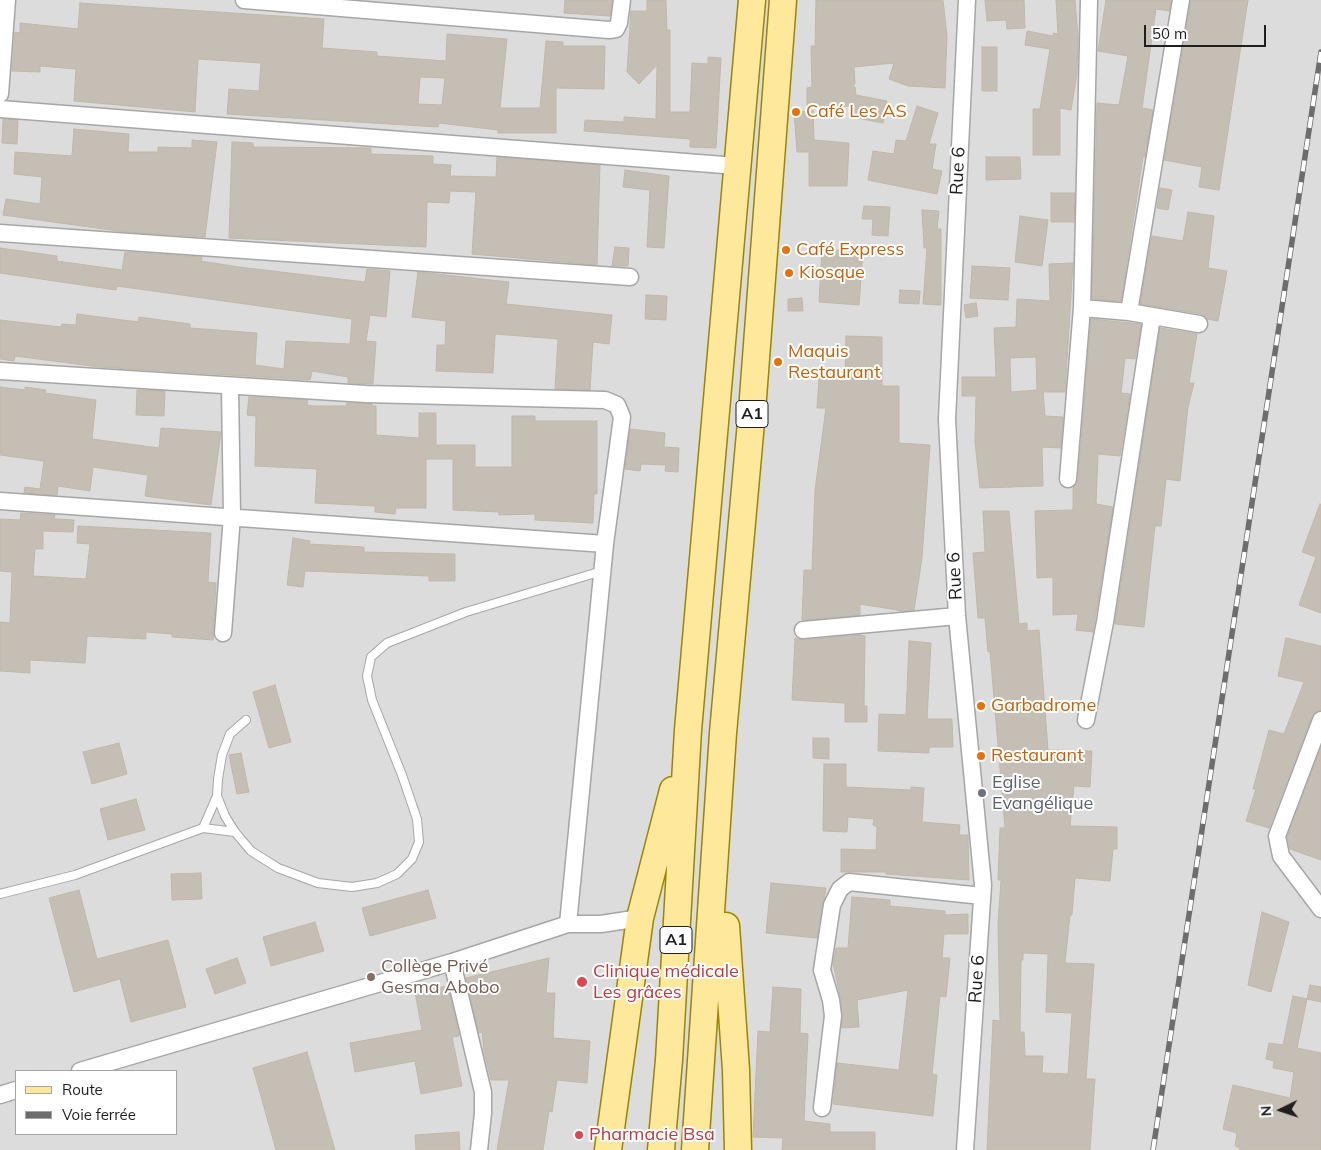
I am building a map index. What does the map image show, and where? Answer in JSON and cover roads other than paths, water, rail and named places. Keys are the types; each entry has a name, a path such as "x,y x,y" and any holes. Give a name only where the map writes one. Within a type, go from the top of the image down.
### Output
{"main road":[{"name":"A1","path":"661,1150 670,1050 688,730 752,0"},
{"name":"A1","path":"696,1150 723,733 752,411 783,0"},
{"path":"608,1150 640,918 688,730"},
{"path":"718,828 736,1070 738,1150"}],"street":[{"path":"0,94 6,0"},
{"path":"244,0 609,30 616,29 619,23 622,0"},
{"name":"Rue 6","path":"965,1150 982,896 957,616 947,419 967,0"},
{"path":"1068,479 1082,308 1089,0"},
{"path":"1128,312 1181,0"},
{"path":"0,109 737,166"},
{"path":"0,233 630,277"},
{"path":"1082,308 1128,312 1199,324"},
{"path":"1086,720 1106,612 1152,317"},
{"path":"0,371 366,394 606,400 617,404 622,417 602,571 568,924"},
{"path":"222,633 232,516 230,386"},
{"path":"0,501 605,544"},
{"path":"803,630 957,616"},
{"path":"1321,720 1277,836 1281,856 1321,908"},
{"path":"822,1108 833,1016 831,1000 822,970 832,905 840,889 849,882 982,896"},
{"path":"83,1070 452,962 568,924 640,918"},
{"path":"452,962 483,1092 479,1150"},
{"path":"0,1095 15,1090"}],"lane":[{"path":"217,796 234,832 251,851 278,868 318,883 352,888 377,883 397,874 412,859 419,842 417,819 402,775 372,700 367,676 371,657 387,643 466,612 602,571"},
{"path":"203,828 217,796 222,756 230,734 246,720"},
{"path":"0,894 75,874 203,828 234,832"}],"railway":[{"path":"1153,1150 1321,52"}],"place":[{"name":"Café Les AS","path":"796,112"},
{"name":"Café Express","path":"786,250"},
{"name":"Kiosque","path":"789,273"},
{"name":"Maquis Restaurant","path":"778,362"},
{"name":"Garbadrome","path":"981,706"},
{"name":"Restaurant","path":"981,756"},
{"name":"Eglise Evangélique","path":"982,793"},
{"name":"Collège Privé Gesma Abobo","path":"371,977"},
{"name":"Clinique médicale Les grâces","path":"582,982"},
{"name":"Pharmacie Bsa","path":"579,1135"}]}
